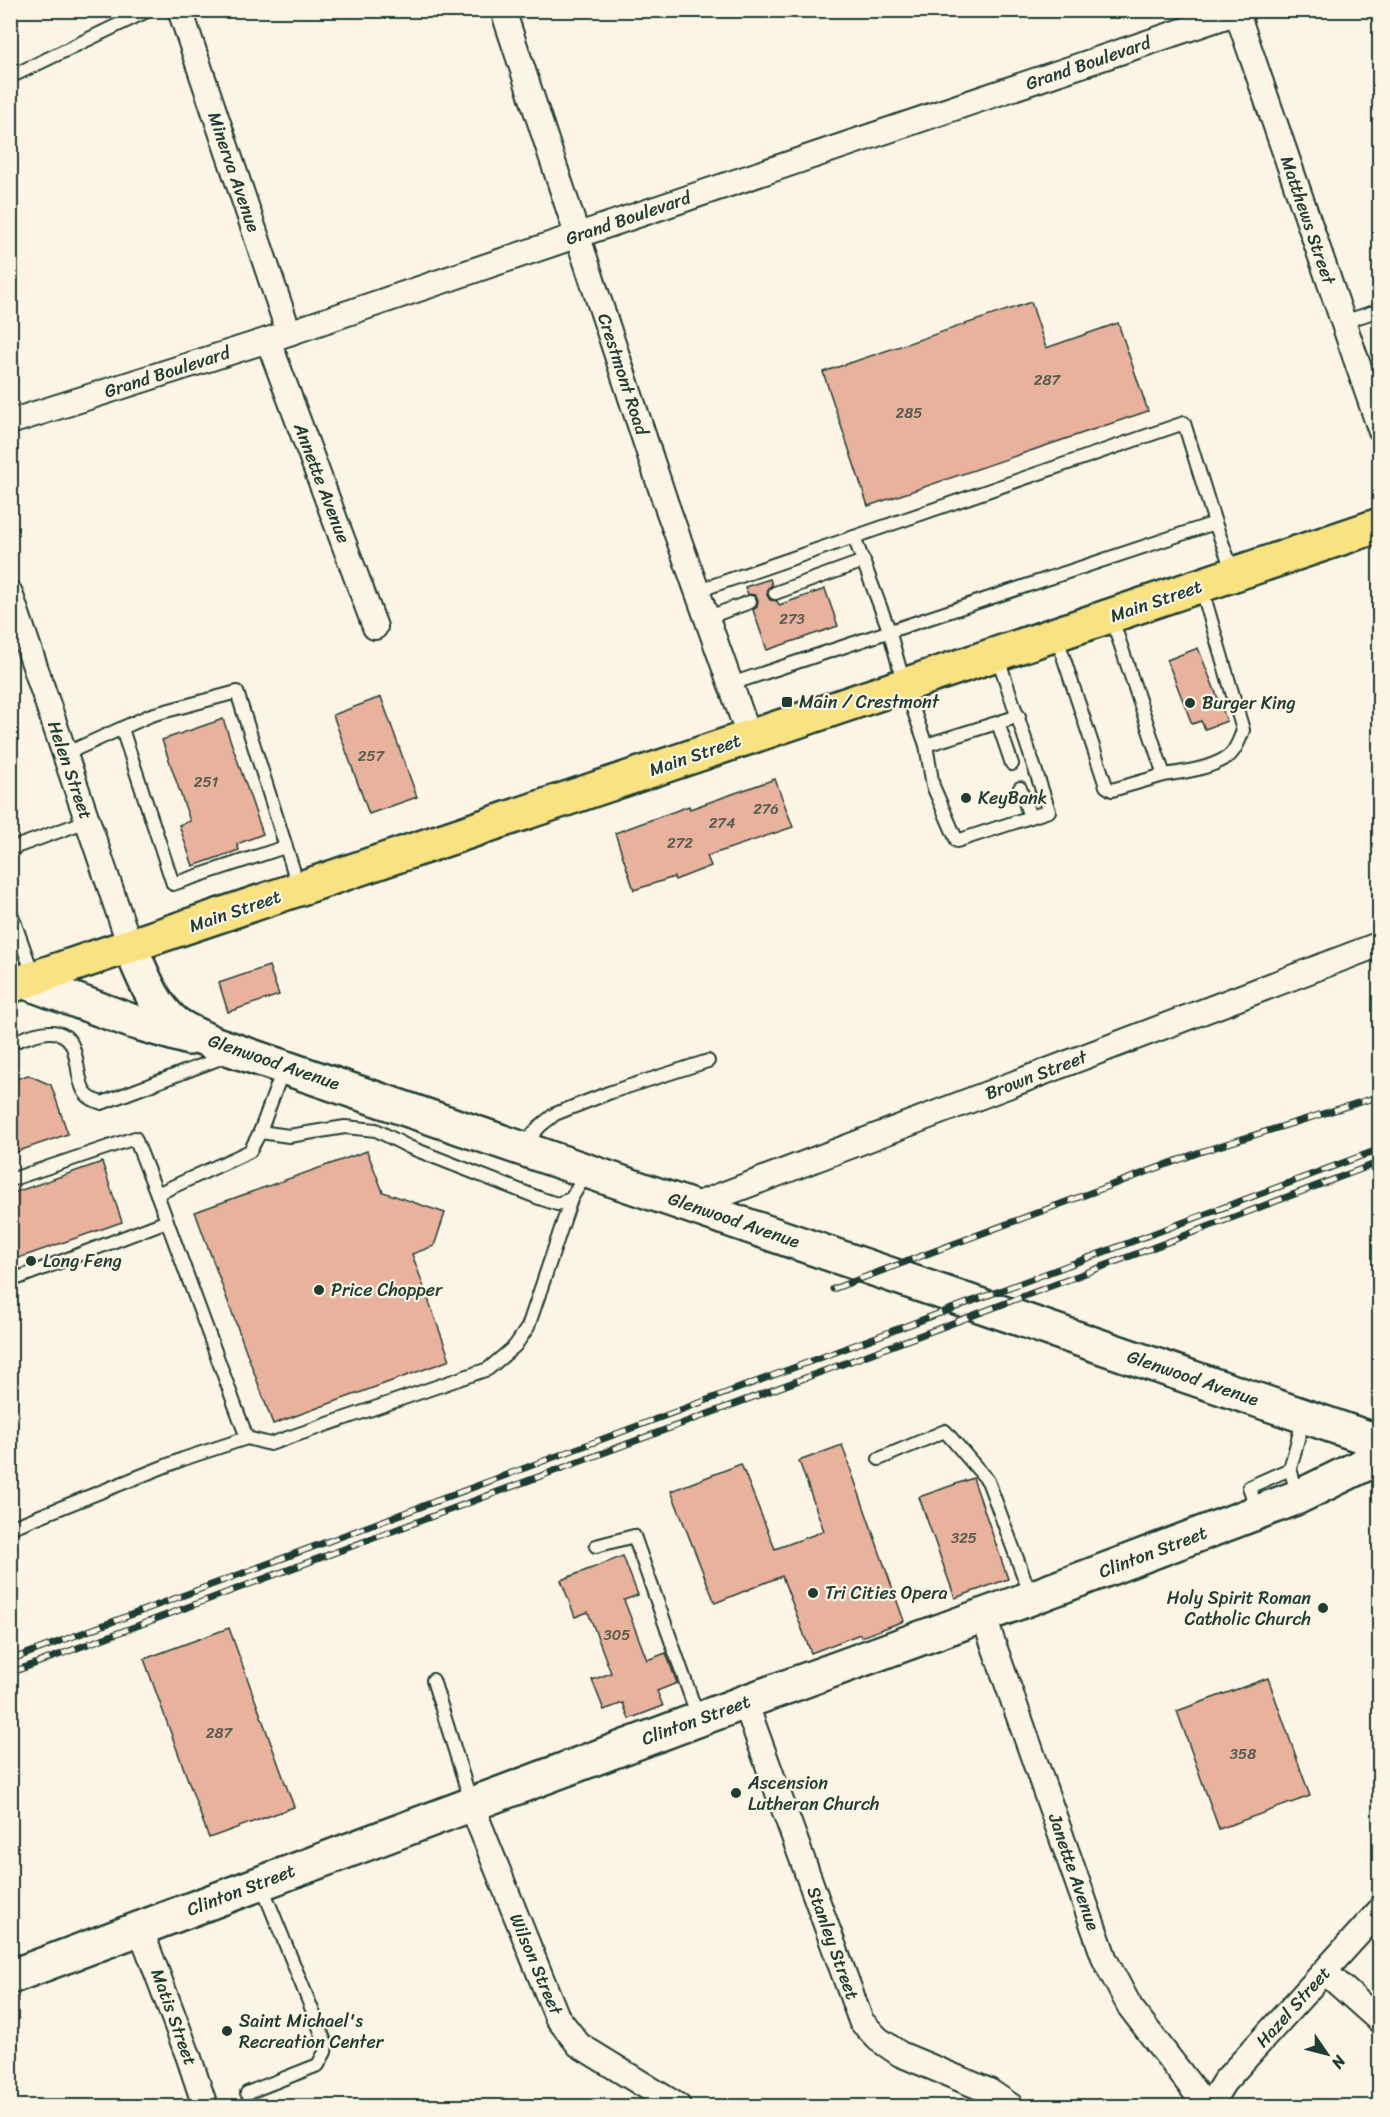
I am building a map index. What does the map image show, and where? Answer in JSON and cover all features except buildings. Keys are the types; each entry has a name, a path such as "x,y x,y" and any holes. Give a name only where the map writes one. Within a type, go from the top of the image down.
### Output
{"main road":[{"name":"Main Street","path":"22,981 1380,525"}],"street":[{"name":"Minerva Avenue","path":"180,10 278,336"},
{"name":"Crestmont Road","path":"503,10 666,504 749,736"},
{"name":"Grand Boulevard","path":"10,422 278,336 1239,11"},
{"name":"Matthews Street","path":"1239,11 1380,429"},
{"name":"Annette Avenue","path":"278,336 375,627"},
{"name":"Helen Street","path":"10,593 130,946"},
{"name":"Brown Street","path":"693,1206 1380,944"},
{"name":"Glenwood Avenue","path":"130,946 154,999 162,1011 177,1025 226,1047 1380,1442"},
{"path":"22,981 134,1023 226,1047"},
{"name":"Clinton Street","path":"10,1977 1258,1512 1294,1483 1380,1457"},
{"name":"Janette Avenue","path":"983,1615 1105,1960 1130,2007 1208,2106"},
{"name":"Stanley Street","path":"744,1702 861,2021 878,2039 900,2054 989,2091 1011,2106"},
{"name":"Wilson Street","path":"471,1804 556,2017 579,2044 678,2106"},
{"name":"Hazel Street","path":"1208,2106 1224,2082 1380,1910"},
{"name":"Matis Street","path":"140,1928 205,2106"},
{"path":"1325,1972 1380,2021"}],"lane":[{"path":"10,77 148,10"},
{"path":"1343,321 1380,310"},
{"path":"697,591 1184,423 1233,574"},
{"path":"731,684 1215,523"},
{"path":"854,537 889,630 904,684 926,745 933,786 957,841 1049,811 997,654"},
{"path":"775,592 864,561"},
{"path":"1056,634 1106,786 1112,790 1164,775 1192,771 1227,758 1239,742 1243,730 1201,585"},
{"path":"706,618 750,602"},
{"path":"1111,616 1164,775"},
{"path":"65,754 151,715 237,692 299,889"},
{"path":"926,745 1019,716"},
{"path":"998,723 1012,764"},
{"path":"122,729 173,885 285,847"},
{"path":"1020,788 1030,817"},
{"path":"10,849 87,820"},
{"path":"10,910 22,981"},
{"path":"10,1042 50,1031 63,1034 71,1042 84,1092 91,1099 102,1103 226,1047"},
{"path":"521,1148 540,1126 555,1114 610,1092 708,1061"},
{"path":"157,1194 250,1151 260,1132 284,1067"},
{"path":"260,1132 289,1136 345,1127 376,1130 409,1147 539,1198 557,1204 571,1199"},
{"path":"10,1180 135,1138 247,1438"},
{"path":"10,1528 183,1459 247,1438 270,1444 488,1369 515,1346 528,1327 571,1199 588,1170"},
{"path":"10,1281 167,1221"},
{"path":"1294,1483 1304,1416"},
{"path":"879,1459 945,1431 988,1481 1031,1598"},
{"path":"596,1546 634,1536 699,1719"},
{"path":"433,1680 471,1804"},
{"path":"247,2092 318,2065 325,2052 326,2044 260,1883"}],"railway":[{"path":"833,1289 1200,1152 1380,1096"},
{"path":"10,1660 1380,1149"},
{"path":"10,1673 1380,1162"}],"place":[{"name":"Main / Crestmont","path":"787,702"},
{"name":"Burger King","path":"1190,703"},
{"name":"KeyBank","path":"966,798"},
{"name":"Long Feng","path":"31,1261"},
{"name":"Price Chopper","path":"319,1290"},
{"name":"Tri Cities Opera","path":"813,1593"},
{"name":"Holy Spirit Roman Catholic Church","path":"1323,1608"},
{"name":"Ascension Lutheran Church","path":"736,1793"},
{"name":"Saint Michael's Recreation Center","path":"227,2031"}]}
